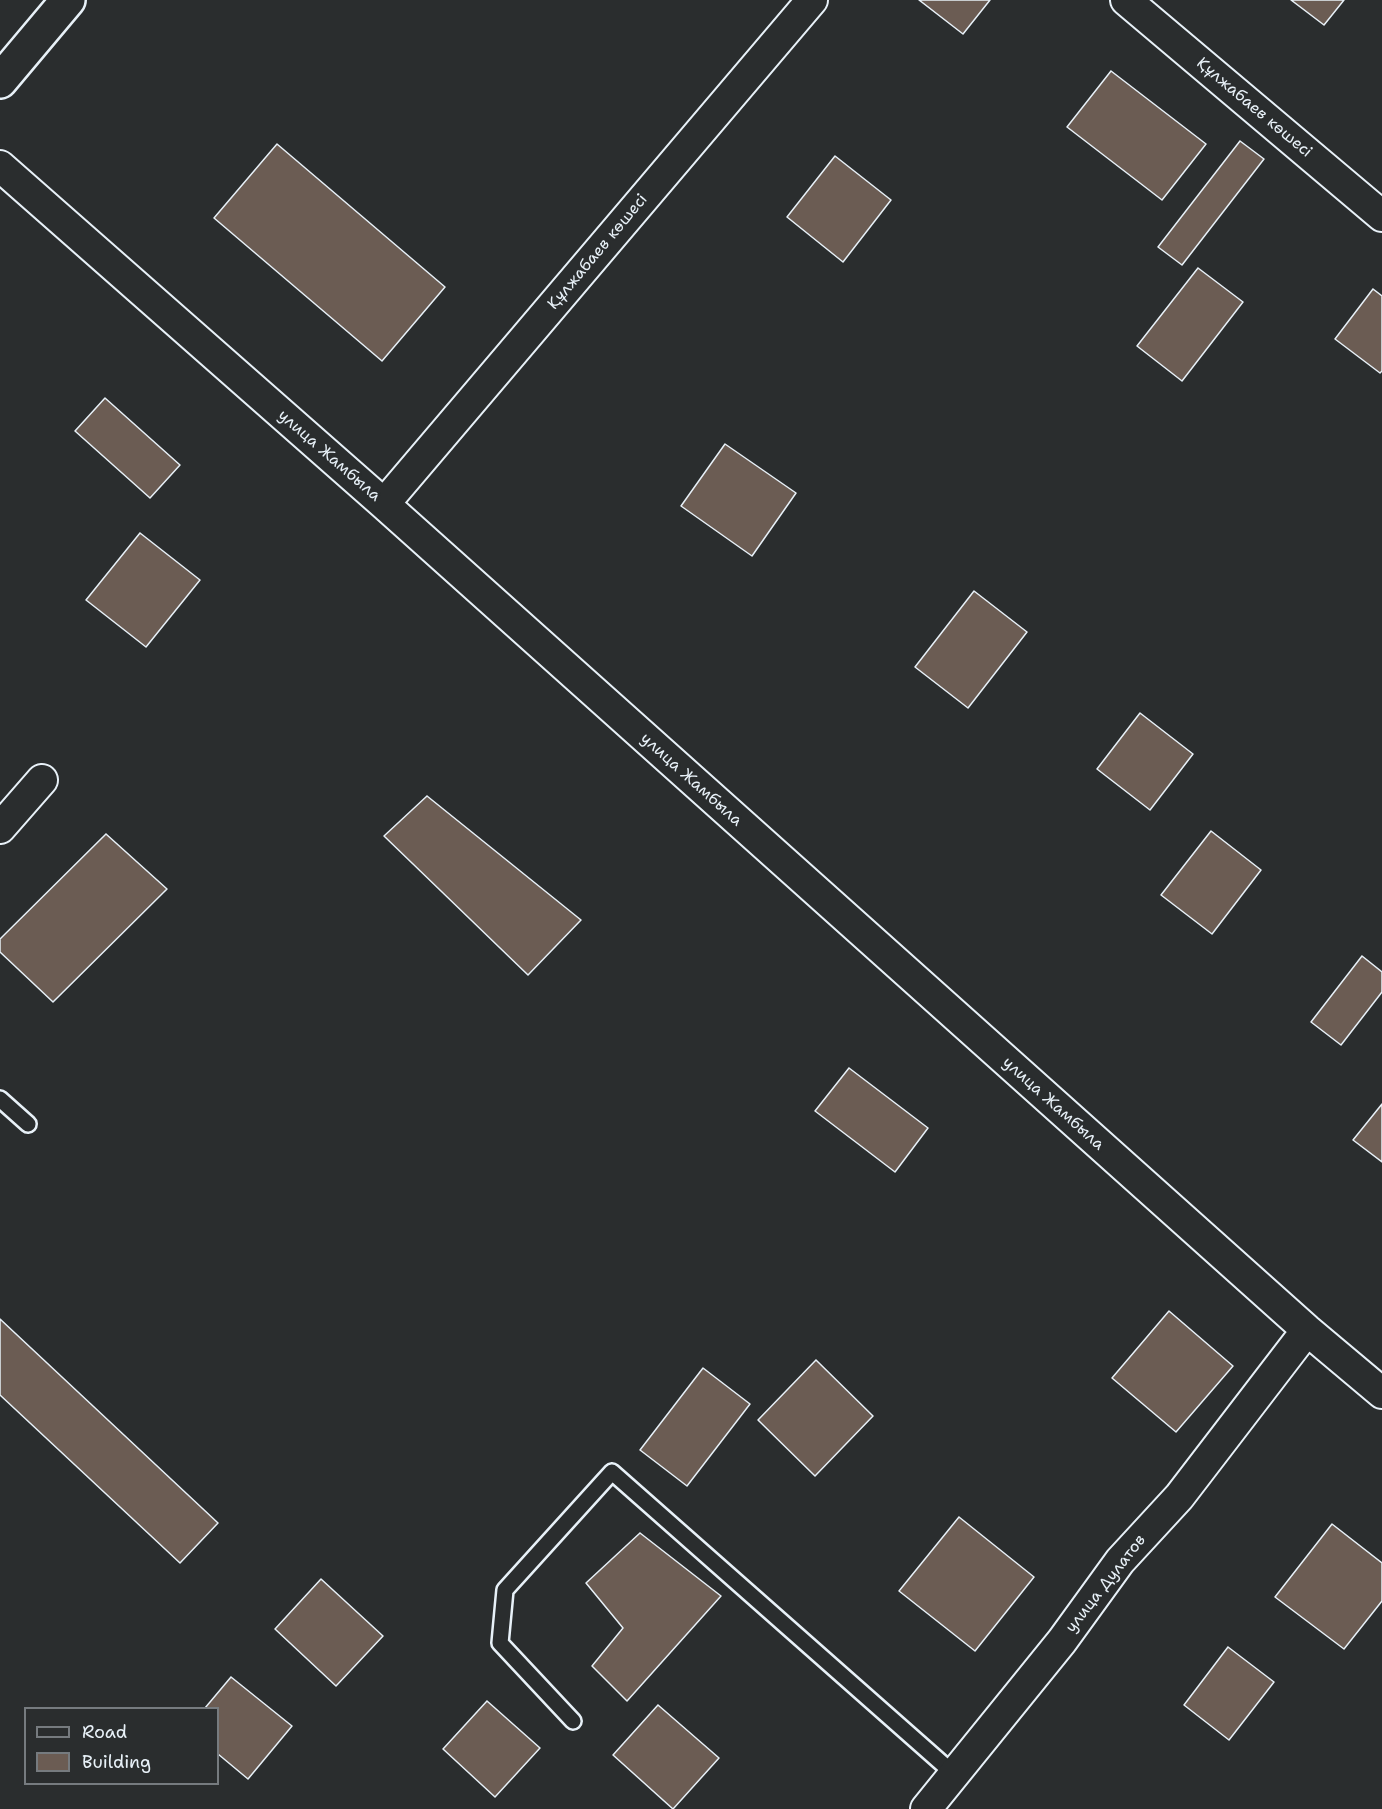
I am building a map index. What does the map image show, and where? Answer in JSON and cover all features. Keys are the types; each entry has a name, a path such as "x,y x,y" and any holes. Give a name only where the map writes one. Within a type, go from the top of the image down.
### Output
{"main road":[{"path":"0,81 68,0"}],"street":[{"name":"Құлжабаев көшесі","path":"384,504 812,0"},
{"name":"Құлжабаев көшесі","path":"1126,0 1382,216"},
{"name":"улица Жамбыла","path":"0,166 384,504 1307,1330 1382,1394"},
{"path":"0,828 42,780"},
{"name":"улица Дулатов","path":"926,1809 1062,1641 1120,1561 1179,1497 1307,1330"}],"lane":[{"path":"0,1099 28,1124"},
{"path":"573,1721 500,1643 505,1590 612,1472 954,1774"}],"building":[{"path":"919,0 990,0 963,34"},
{"path":"1291,0 1344,0 1324,25"},
{"path":"1111,71 1206,144 1162,200 1067,127"},
{"path":"1240,141 1264,159 1182,265 1158,247"},
{"path":"277,144 445,287 382,361 214,218"},
{"path":"835,156 891,200 843,262 787,217"},
{"path":"1198,268 1243,302 1182,381 1137,346"},
{"path":"1373,289 1382,296 1382,371 1380,373 1335,339"},
{"path":"105,398 180,465 150,498 75,431"},
{"path":"725,444 796,493 752,556 681,506"},
{"path":"140,533 200,580 146,647 86,600"},
{"path":"974,591 1027,632 968,708 915,667"},
{"path":"1140,713 1193,754 1150,810 1097,769"},
{"path":"427,796 581,920 528,975 384,836"},
{"path":"1211,831 1261,870 1212,934 1161,895"},
{"path":"106,834 167,889 53,1002 0,952 0,939"},
{"path":"1362,956 1382,972 1382,992 1341,1045 1311,1022"},
{"path":"849,1068 928,1128 895,1172 815,1111"},
{"path":"1382,1104 1382,1162 1353,1140"},
{"path":"1169,1311 1233,1366 1176,1432 1112,1378"},
{"path":"0,1319 218,1523 180,1563 0,1395"},
{"path":"816,1360 873,1416 815,1476 758,1420"},
{"path":"703,1368 750,1404 687,1486 640,1450"},
{"path":"959,1517 1034,1577 975,1651 899,1591"},
{"path":"1332,1524 1382,1563 1382,1601 1344,1649 1275,1597"},
{"path":"640,1533 721,1596 627,1701 592,1666 623,1628 586,1583"},
{"path":"321,1579 383,1636 336,1686 275,1629"},
{"path":"1228,1647 1274,1682 1229,1740 1184,1705"},
{"path":"231,1677 292,1726 248,1779 219,1755 219,1707 206,1707"},
{"path":"487,1701 540,1748 495,1797 443,1749"},
{"path":"658,1705 719,1758 673,1809 613,1755"}]}
